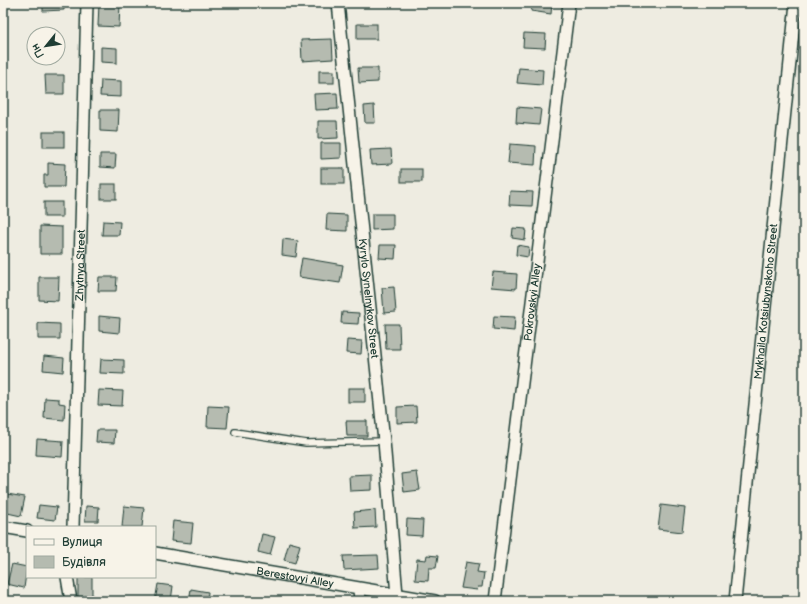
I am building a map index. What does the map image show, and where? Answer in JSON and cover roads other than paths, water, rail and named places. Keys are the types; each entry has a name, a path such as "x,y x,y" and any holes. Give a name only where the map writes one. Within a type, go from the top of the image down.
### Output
{"street":[{"name":"Zhytnya Street","path":"73,526 87,3"},
{"name":"Kyrylo Synelnykov Street","path":"338,3 384,441 397,595"},
{"name":"Pokrovskyi Alley","path":"495,601 569,3"},
{"name":"Mykhaila Kotsiubynskoho Street","path":"735,601 796,3"},
{"path":"3,527 26,531"},
{"name":"Berestovyi Alley","path":"156,553 435,601"},
{"path":"68,578 71,601"},
{"path":"359,589 360,601"}],"lane":[{"path":"235,432 306,443 384,441"}]}
